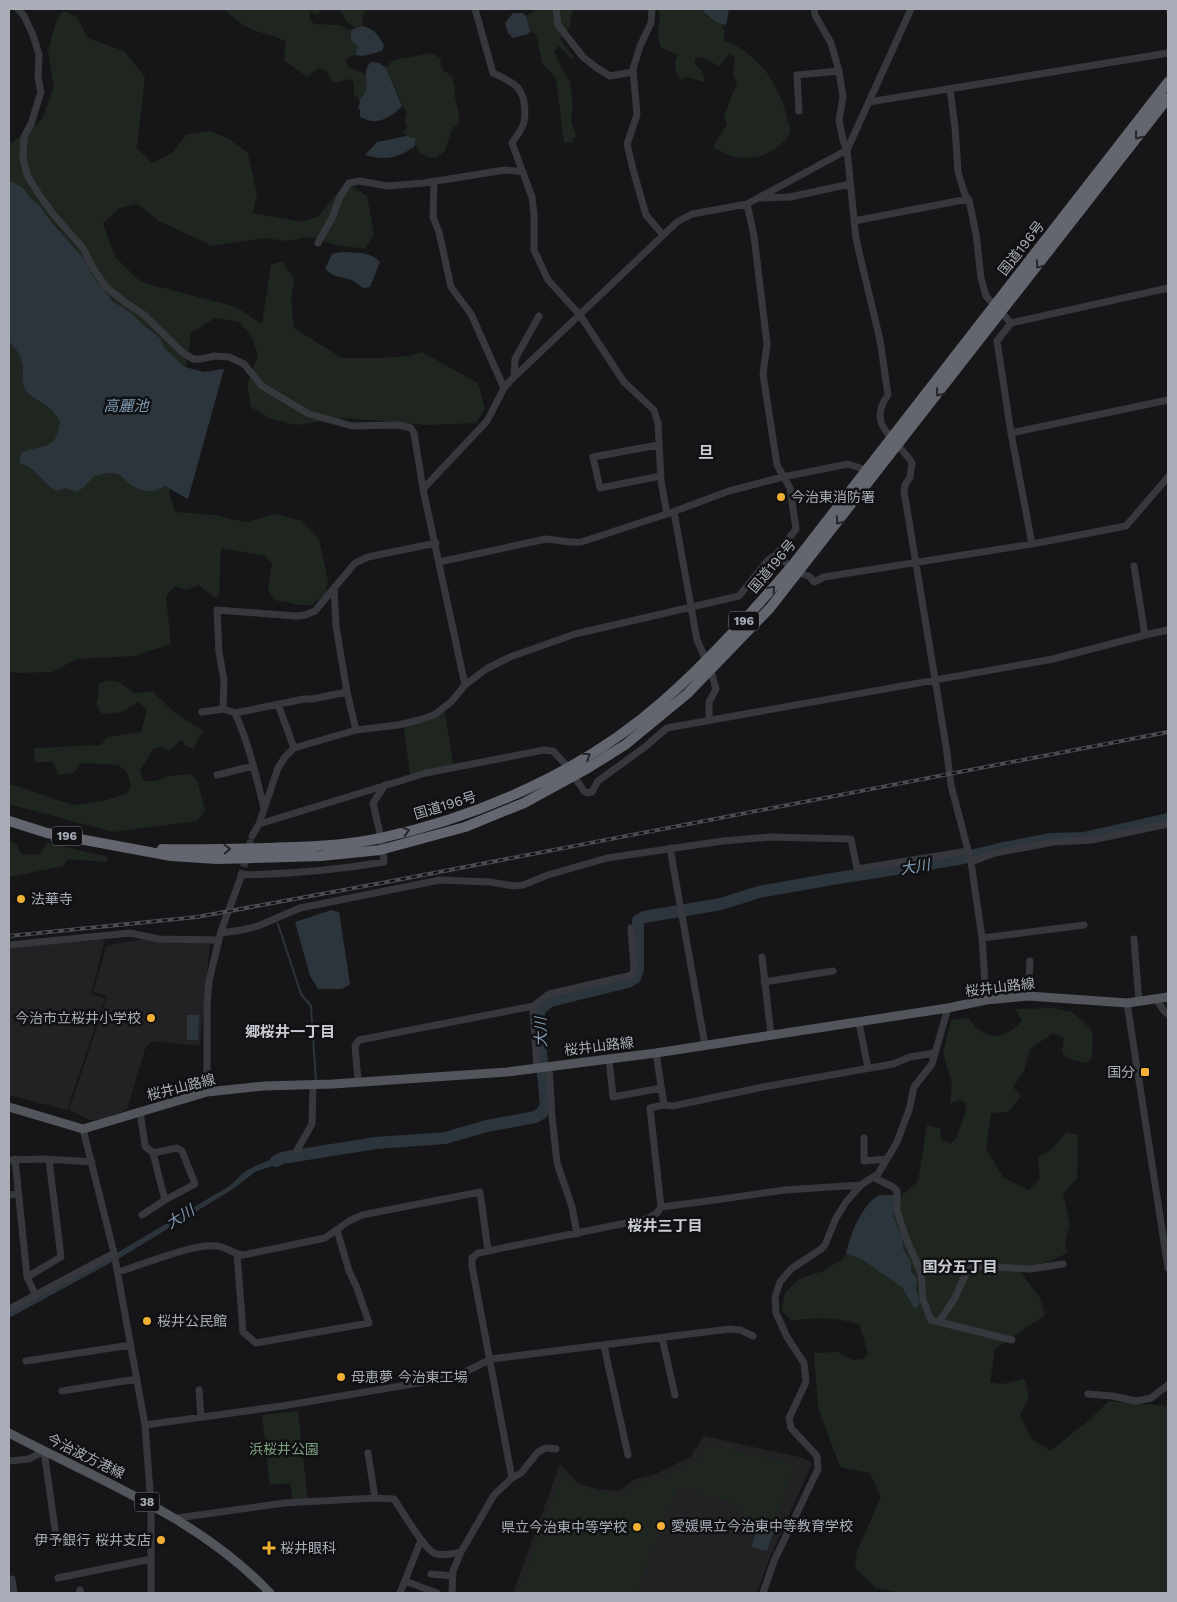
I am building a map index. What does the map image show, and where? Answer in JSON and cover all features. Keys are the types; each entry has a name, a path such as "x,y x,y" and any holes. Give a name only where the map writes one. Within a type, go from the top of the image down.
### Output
{"highway":[{"name":"国道196号","path":"9,821 48,833 170,856 217,859 321,856 383,849 464,827 524,803 574,777 626,745 670,709 708,667 733,633 795,570 998,308 1168,82"},
{"name":"国道196号","path":"998,308 1168,98"},
{"name":"国道196号","path":"795,570 866,470 894,442"},
{"name":"国道196号","path":"126,847 201,850 349,843 381,838 461,816 546,779 568,767 620,734 708,667"}],"main road":[{"name":"桜井山路線","path":"83,1129 206,1092 264,1086 313,1085 506,1072 656,1053 859,1023 986,1000 1028,996 1127,1003 1168,997"},
{"path":"9,1107 83,1129"},
{"name":"今治波方港線","path":"9,1433 176,1518 224,1550 270,1593"}],"street":[{"path":"18,9 24,16 33,36 39,56 38,77 41,92 31,124 24,137 23,158 27,174 38,194 53,214 83,248 93,268 106,287 143,314 182,352 193,359 214,356 229,357 244,364 262,386 309,414 352,426 398,426 411,428 414,433 465,685"},
{"path":"475,9 493,73 519,88 522,97 524,122 512,143 532,197 534,250 539,263 548,280 580,315 624,382 654,410 658,423 661,476 697,640 716,689 709,702 709,720"},
{"path":"556,9 558,24 583,57 610,76 633,72"},
{"path":"652,9 651,23 640,46 633,72 637,115 628,144 646,215 663,235"},
{"path":"814,9 815,15 831,43 839,71 843,97 839,120 842,140 847,150 856,240 880,340 888,395 882,404 880,415 883,426 912,463 910,476 905,485 904,492 951,785 971,862 982,938 986,1000"},
{"path":"424,489 487,421 504,388 514,377 677,222 692,214 747,204 847,150 911,9"},
{"path":"868,102 1168,53"},
{"path":"799,110 797,75 839,71"},
{"path":"950,89 958,172 968,199 976,234 981,278 986,296 1012,323"},
{"path":"318,243 332,218 340,197 349,183 359,181 388,186 434,182 505,170 523,172"},
{"path":"434,182 433,216 439,232 451,287 471,314 504,388"},
{"path":"760,198 790,197 850,184"},
{"path":"854,221 968,199"},
{"path":"252,836 259,824 278,768 294,748 356,730 398,725 434,714 451,702 465,685 486,669 540,646 575,634 739,596 768,560 776,556 796,529 790,488 777,465 763,374 767,344 754,236 747,204"},
{"path":"1032,544 1011,434 997,341 1012,323 1168,288"},
{"path":"514,377 515,359 539,316"},
{"path":"1011,434 1168,400"},
{"path":"658,445 593,457 600,488 661,476"},
{"path":"439,562 546,540 558,540 568,543 581,542 670,513 729,491 784,477 848,464 866,470"},
{"path":"776,556 795,570 809,576 814,582 824,577 1032,544 1126,526 1168,477"},
{"path":"223,709 224,680 219,652 217,610 296,616 305,615 315,611 355,563 368,557 436,543"},
{"path":"1134,566 1145,635"},
{"path":"334,587 336,626 347,692 356,730"},
{"path":"259,824 385,785 454,767 544,750 552,751 568,767 584,791 588,793 592,792 598,781 645,747 667,728 1053,659 1168,630"},
{"path":"202,712 223,709 235,713 347,692"},
{"path":"278,704 294,748"},
{"path":"235,713 249,749 264,809"},
{"path":"216,775 253,766"},
{"path":"206,1092 208,981 220,937 241,876 288,874 384,862 373,803 385,785"},
{"path":"971,862 995,853 1054,842 1092,840 1168,824"},
{"path":"9,945 130,934 159,939 220,937 258,926 300,908 440,880 490,882 514,886 523,885 548,875 607,858 723,841 770,837 851,839 857,868 968,851"},
{"path":"670,848 705,1046"},
{"path":"982,938 1084,925"},
{"path":"358,1081 355,1046 359,1040 534,1006 549,994 632,974 634,969 632,928"},
{"path":"1134,939 1139,1002"},
{"path":"762,957 771,1035"},
{"path":"1028,996 1030,961"},
{"path":"764,982 832,971"},
{"path":"1157,1000 1168,1014"},
{"path":"1127,1003 1168,1268"},
{"path":"534,1006 532,1011 537,1067"},
{"path":"763,1593 774,1561 818,1469 817,1456 791,1428 789,1418 806,1382 804,1364 787,1337 776,1313 775,1297 780,1282 791,1269 821,1250 846,1202 861,1185 878,1174 887,1159 903,1127 914,1087 932,1064 948,1008"},
{"path":"859,1023 868,1068"},
{"path":"656,1053 664,1105"},
{"path":"512,1478 472,1258 478,1253 646,1219 657,1213 661,1206 650,1108 664,1105 673,1106 894,1064 910,1057 935,1053"},
{"path":"609,1058 613,1097 661,1088"},
{"path":"549,1066 557,1162 572,1207 577,1234"},
{"path":"297,1150 312,1124 313,1085"},
{"path":"140,1111 145,1146 153,1153 165,1200"},
{"path":"83,1129 118,1272 145,1425 151,1504 151,1593"},
{"path":"864,1138 864,1161 887,1159"},
{"path":"142,1215 195,1184 182,1151 177,1148 153,1153"},
{"path":"35,1294 27,1277 18,1194 12,1159 92,1162"},
{"path":"27,1277 61,1257 49,1160"},
{"path":"873,1177 897,1191 897,1211 921,1273 923,1300 931,1320 1012,1340"},
{"path":"661,1206 708,1202 785,1190 861,1185"},
{"path":"118,1272 170,1255 209,1246 220,1246 243,1255 326,1238 349,1221 362,1215 480,1192 488,1251"},
{"path":"9,1195 18,1194"},
{"path":"237,1254 243,1332 256,1343 369,1323 349,1271 337,1230"},
{"path":"9,1309 114,1253"},
{"path":"939,1322 956,1298 966,1273 974,1266 1031,1268 1063,1264"},
{"path":"145,1425 282,1406 442,1378 461,1374 491,1360 728,1329 740,1330 753,1336"},
{"path":"662,1338 675,1395"},
{"path":"26,1361 131,1345"},
{"path":"604,1346 628,1455"},
{"path":"62,1391 137,1379"},
{"path":"1088,1394 1136,1401 1151,1398 1168,1386"},
{"path":"199,1390 201,1417"},
{"path":"452,1593 453,1570 461,1552 494,1495 512,1478 521,1473 538,1452 546,1448 556,1449"},
{"path":"9,1461 29,1459 44,1452 57,1543"},
{"path":"368,1453 375,1498"},
{"path":"176,1518 284,1503 375,1498 394,1499 421,1540 434,1553 442,1555 461,1552"},
{"path":"400,1593 421,1540"},
{"path":"58,1578 151,1559"},
{"path":"431,1574 452,1576"},
{"path":"12,1579 14,1593"},
{"path":"405,1580 437,1593"}],"shaded area":[{"name":"今治市立桜井小学校","path":"143,939 210,943 200,1046 152,1041 145,1049 127,1110 103,1119 90,1120 69,1110 107,996 93,992 106,947"},
{"path":"105,940 91,994 105,998 67,1110 9,1095 9,947"},
{"name":"愛媛県立今治東中等教育学校","path":"704,1436 804,1458 812,1464 768,1562 757,1593 513,1593 560,1464 578,1483 597,1489 619,1491 633,1480 656,1474 690,1457"}],"green space":[{"path":"225,9 322,9 317,15 310,11 309,17 314,24 339,25 351,30 351,41 358,46 355,55 348,57 345,61 350,68 365,74 366,88 364,93 359,99 354,95 354,82 349,79 335,83 331,80 327,71 319,68 307,77 284,60 286,42 247,27"},
{"path":"339,9 369,9 364,13 362,26 356,28 348,23"},
{"path":"537,9 574,9 570,27 560,39 574,57 571,59 559,46 554,51 570,82 573,106 571,121 576,135 572,143 564,143 556,78 542,63 536,35 530,31 526,16"},
{"path":"657,9 701,9 708,17 723,25 725,41 737,46 757,61 773,82 784,106 790,129 787,138 780,145 763,155 750,158 730,156 713,147 727,124 724,116 737,82 733,75 735,57 730,54 719,66 701,57 695,59 695,64 702,71 705,79 703,82 687,77 681,80 675,68 678,55 660,47 658,34 660,15"},
{"path":"63,11 77,17 88,38 124,51 145,77 137,148 152,163 171,154 186,135 209,131 228,138 248,153 257,194 253,213 302,222 319,216 346,182 367,196 374,234 365,249 336,245 305,237 287,241 264,238 212,246 159,221 137,204 120,208 103,223 115,257 141,282 236,307 262,324 271,265 282,261 294,279 291,300 294,328 342,358 409,356 422,352 478,383 485,409 476,423 427,425 344,418 296,425 269,418 251,407 247,384 258,355 251,335 239,322 215,318 191,333 169,493 175,512 214,515 246,522 274,514 300,520 319,539 328,580 326,593 312,605 300,605 274,600 268,590 272,564 265,556 221,548 219,596 215,597 198,585 187,590 175,586 166,596 171,644 134,656 77,659 52,672 18,673 9,672 9,143 12,143 42,119 54,87 48,51 56,21"},
{"path":"432,53 440,58 442,69 452,77 459,113 459,123 452,129 445,151 436,158 421,154 417,148 416,140 403,132 407,126 404,120 407,115 386,68 393,60"},
{"path":"108,680 119,682 135,693 152,691 174,712 203,731 193,749 185,745 182,739 169,751 162,747 154,748 140,770 144,781 156,781 168,776 190,774 197,780 205,811 197,821 113,832 9,804 9,785 73,805 103,801 126,794 131,787 127,772 118,765 82,763 73,773 58,775 53,762 35,762 34,748 101,745 107,737 141,732 147,710 138,702 122,712 102,714 96,704 99,684"},
{"path":"445,712 453,764 410,774 403,722 433,717"},
{"path":"9,841 16,844 22,855 39,854 48,843 108,857 107,862 67,859 64,866 9,877"},
{"path":"1052,1008 1072,1012 1091,1029 1093,1039 1092,1058 1088,1063 1068,1059 1062,1052 1064,1039 1053,1033 1030,1049 1024,1071 1013,1087 1021,1096 1008,1112 991,1113 986,1148 1003,1177 1028,1190 1040,1179 1038,1157 1051,1150 1067,1132 1078,1135 1077,1178 1063,1194 1070,1225 1065,1242 1067,1253 1051,1261 1019,1270 1040,1298 1045,1315 995,1349 990,1382 1002,1384 1025,1379 1029,1397 1020,1415 1031,1438 1050,1451 1087,1422 1109,1401 1168,1406 1168,1593 902,1593 876,1588 855,1568 857,1551 881,1497 870,1473 840,1467 818,1407 814,1353 838,1352 853,1360 863,1359 868,1353 859,1324 843,1320 826,1319 792,1321 781,1310 785,1293 799,1279 823,1271 841,1260 901,1196 918,1181 927,1125 940,1128 941,1139 950,1144 956,1139 966,1111 965,1102 960,1100 950,1103 952,1084 943,1053 951,1020 969,1018 985,1034 996,1036 1008,1032 1022,1021 1015,1009"},
{"name":"浜桜井公園","path":"298,1411 308,1501 293,1503 290,1483 270,1485 262,1415"},
{"path":"707,1444 794,1464 774,1524 738,1514 739,1505 678,1486 636,1593 518,1593 563,1473 578,1487 622,1495 642,1482 666,1476 698,1461"}],"water":[{"path":"701,9 729,9 726,25 709,17"},
{"path":"513,13 523,13 526,16 530,31 528,34 513,38 508,33 505,23"},
{"path":"362,26 378,35 384,45 382,51 363,56 355,55 358,46 351,41 351,30"},
{"path":"371,62 379,63 386,68 402,106 388,117 376,121 369,121 360,117 358,107 359,99 366,90 366,72"},
{"path":"407,136 416,139 415,146 398,156 379,158 365,155 377,142"},
{"name":"高麗池","path":"9,182 15,183 24,189 31,199 38,204 85,260 92,275 113,302 132,314 160,338 165,349 185,367 204,372 224,369 188,499 165,486 152,491 138,489 120,475 114,473 94,476 77,492 65,488 56,491 34,471 19,463 23,452 44,446 53,441 56,437 60,421 51,409 32,397 25,389 21,357 9,342"},
{"path":"341,252 367,254 380,262 370,287 363,288 352,280 333,275 325,269 332,254"},
{"path":"331,910 339,912 350,984 342,989 318,989 310,976 295,922"},
{"path":"187,1015 199,1015 198,1040 187,1040"},
{"path":"291,1150 293,1154 292,1159 255,1172 233,1189 123,1256 9,1318 9,1311 117,1253 231,1185 243,1173"},
{"path":"880,1195 895,1195 896,1202 893,1216 903,1240 903,1249 911,1262 911,1271 917,1279 916,1289 920,1302 918,1307 914,1308 902,1287 860,1258 846,1254 850,1238 862,1212"},
{"path":"760,1522 775,1527 767,1551 751,1547"}],"waterway":[{"path":"1167,9 1168,13"},
{"name":"大川","path":"276,1161 282,1158 376,1143 445,1138 487,1126 535,1117 542,1113 546,1105 538,1020 540,1009 550,1001 628,982 635,978 638,969 638,920 644,917 721,904 759,892 959,859 1051,839 1084,838 1168,819"},
{"path":"278,924 301,994 311,1006 316,1082"}],"tunnel":[{"path":"241,877 252,836"}],"railway":[{"path":"9,936 197,917 1168,732"}],"place":[{"name":"今治東消防署","path":"781,497"},
{"name":"法華寺","path":"21,899"},
{"name":"今治市立桜井小学校","path":"151,1018"},
{"name":"国分","path":"1145,1072"},
{"name":"桜井公民館","path":"147,1321"},
{"name":"母恵夢 今治東工場","path":"341,1377"},
{"name":"愛媛県立今治東中等教育学校","path":"661,1526"},
{"name":"県立今治東中等学校","path":"637,1527"},
{"name":"伊予銀行 桜井支店","path":"161,1540"},
{"name":"桜井眼科","path":"269,1548"}],"district":[{"name":"旦","path":"706,452"},
{"name":"郷桜井一丁目","path":"290,1032"},
{"name":"桜井三丁目","path":"665,1226"},
{"name":"国分五丁目","path":"960,1267"}]}
